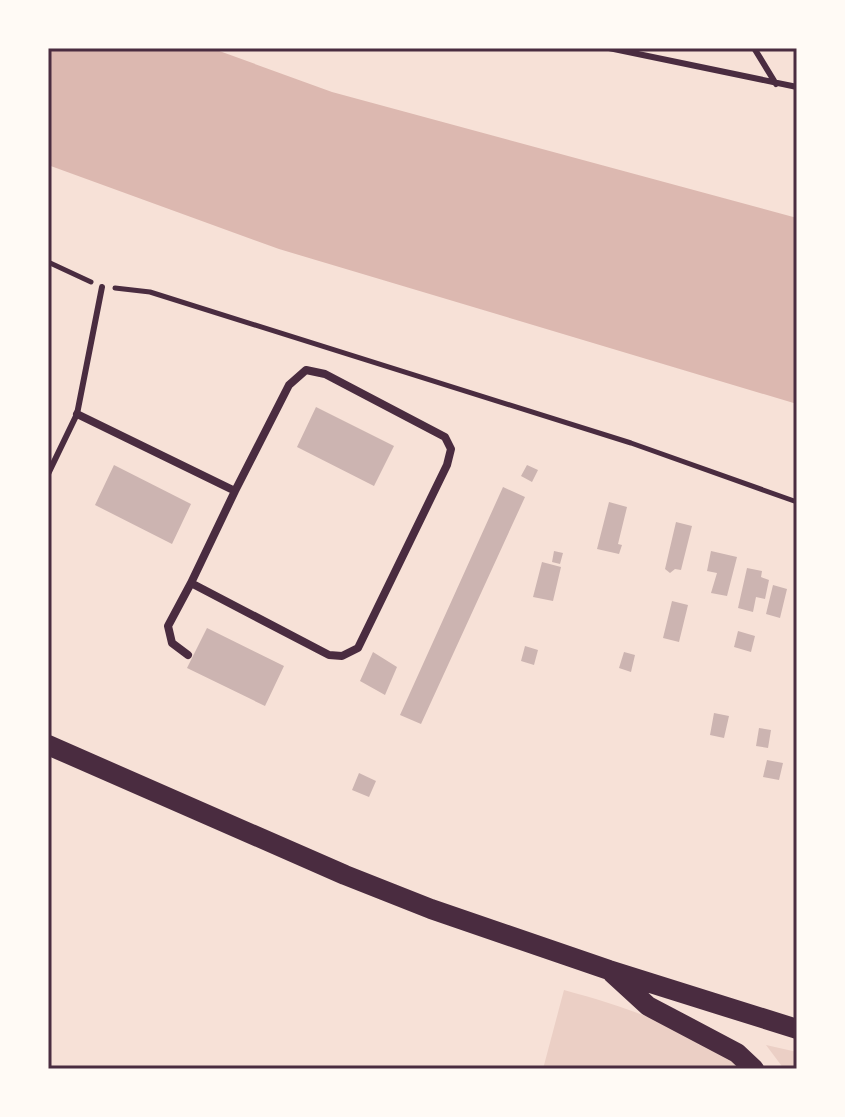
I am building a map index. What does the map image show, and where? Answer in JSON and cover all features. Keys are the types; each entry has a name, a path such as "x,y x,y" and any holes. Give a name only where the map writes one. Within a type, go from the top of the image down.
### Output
{"main road":[{"path":"48,745 345,875 431,909 609,970 797,1029"},
{"path":"609,970 648,1006 737,1053 754,1069"}],"street":[{"path":"188,655 172,643 168,626 289,385 306,370 325,374 445,437 451,449 447,465 358,648 342,656 329,655 191,583"},
{"path":"77,414 235,491"}],"lane":[{"path":"609,48 797,87"},
{"path":"754,48 776,84"},
{"path":"48,474 77,414 102,287"}],"path":[{"path":"48,262 102,287 150,292 631,443 781,498 797,500"}],"shaded area":[{"path":"48,48 211,48 332,92 797,218 797,404 279,249 48,165"},
{"path":"564,990 658,1021 701,1042 743,1069 543,1069"},
{"path":"766,1045 797,1052 797,1069 784,1069"}],"building":[{"path":"316,407 394,446 374,486 297,447"},
{"path":"114,465 191,504 172,544 95,505"},
{"path":"527,465 538,470 532,482 521,476"},
{"path":"503,487 525,497 421,724 400,715"},
{"path":"609,502 627,507 618,544 622,545 619,554 597,549"},
{"path":"676,522 692,526 681,570 675,569 670,573 665,569"},
{"path":"554,551 563,553 560,564 552,562"},
{"path":"711,551 737,557 727,596 711,593 717,573 707,571"},
{"path":"542,562 561,567 553,601 533,597"},
{"path":"747,568 762,571 761,577 769,580 765,599 756,597 753,612 738,608"},
{"path":"773,585 787,589 780,618 766,614"},
{"path":"672,601 688,605 679,642 663,638"},
{"path":"207,628 284,666 265,706 187,668"},
{"path":"738,631 755,636 751,652 734,647"},
{"path":"525,646 538,650 534,665 521,661"},
{"path":"373,652 397,667 385,695 360,681"},
{"path":"624,652 635,655 631,672 619,668"},
{"path":"714,713 729,716 724,738 710,735"},
{"path":"759,728 771,730 768,748 756,746"},
{"path":"767,760 783,763 779,780 763,777"},
{"path":"359,773 376,781 369,797 352,790"}]}
